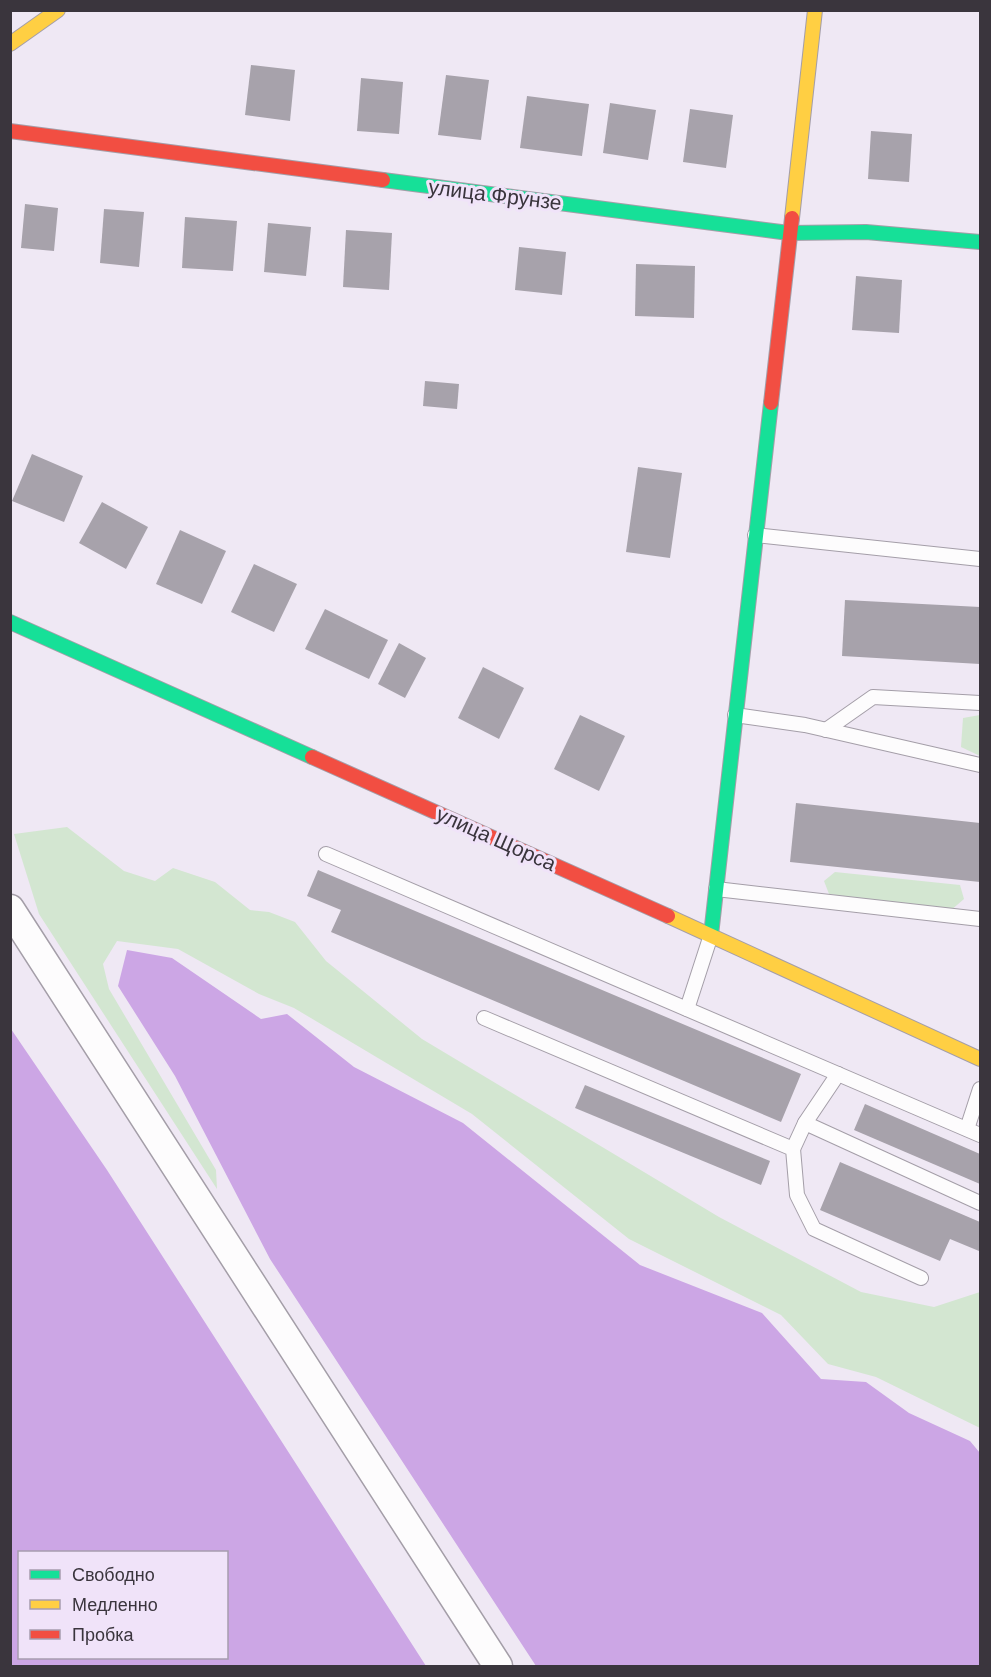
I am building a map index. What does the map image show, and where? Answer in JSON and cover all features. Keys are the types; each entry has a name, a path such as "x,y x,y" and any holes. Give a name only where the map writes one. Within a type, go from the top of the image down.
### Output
{"street":[{"path":"10,44 58,10"},
{"path":"711,934 815,10"},
{"name":"улица Фрунзе","path":"10,131 789,233 866,232 981,242"},
{"name":"улица Щорса","path":"10,622 711,934 981,1059"},
{"path":"10,909 498,1666"}],"lane":[{"path":"755,535 981,559"},
{"path":"826,730 873,697 981,703"},
{"path":"735,715 826,730 981,765"},
{"path":"326,854 981,1136"},
{"path":"716,890 981,919"},
{"path":"687,1009 711,934"},
{"path":"484,1018 793,1149"},
{"path":"838,1074 805,1123 793,1149 797,1195 814,1229 921,1278"},
{"path":"967,1130 981,1089"},
{"path":"805,1123 981,1203"}],"green space":[{"path":"980,715 980,756 961,747 963,718"},
{"path":"67,827 124,871 155,881 173,868 215,882 250,910 269,912 295,922 326,961 422,1039 719,1217 861,1292 934,1307 980,1292 980,1428 876,1377 828,1364 781,1315 629,1239 472,1114 294,1008 259,994 178,949 117,941 103,964 109,989 216,1170 217,1189 39,914 14,834"},
{"path":"835,872 960,885 964,899 950,911 829,894 824,881"}],"shaded area":[{"path":"127,950 172,958 261,1019 287,1014 354,1067 463,1123 640,1265 762,1313 821,1379 866,1382 909,1413 970,1441 980,1453 980,1666 536,1666 270,1259 175,1076 118,986"},
{"path":"11,1029 107,1170 426,1666 11,1666"}],"building":[{"path":"251,65 295,70 290,121 245,115"},
{"path":"446,75 489,80 481,140 438,135"},
{"path":"361,78 403,82 399,134 357,131"},
{"path":"527,96 589,104 582,156 520,148"},
{"path":"610,103 656,110 648,160 603,153"},
{"path":"690,109 733,115 726,168 683,162"},
{"path":"871,131 912,134 909,182 868,179"},
{"path":"25,204 58,208 54,251 21,248"},
{"path":"104,209 144,212 139,267 100,263"},
{"path":"185,217 237,221 233,271 182,268"},
{"path":"268,223 311,227 306,276 264,272"},
{"path":"346,230 392,233 389,290 343,287"},
{"path":"519,247 566,252 562,295 515,290"},
{"path":"636,264 695,266 694,318 635,316"},
{"path":"856,276 902,280 899,333 852,330"},
{"path":"425,381 459,384 457,409 423,406"},
{"path":"32,454 83,476 64,522 12,501"},
{"path":"638,467 682,473 670,558 626,552"},
{"path":"102,502 148,527 126,569 79,543"},
{"path":"180,530 226,551 202,604 156,584"},
{"path":"254,564 297,584 274,632 231,612"},
{"path":"845,600 980,607 980,664 842,656"},
{"path":"325,609 388,640 369,679 305,649"},
{"path":"399,643 426,658 405,698 378,684"},
{"path":"483,667 524,688 499,739 458,718"},
{"path":"580,715 625,736 599,791 554,769"},
{"path":"796,803 980,823 980,882 790,862"},
{"path":"318,870 801,1074 781,1122 331,932 341,910 307,896"},
{"path":"585,1085 770,1161 761,1185 575,1108"},
{"path":"865,1104 980,1154 980,1184 854,1130"},
{"path":"840,1162 980,1222 979,1251 950,1239 940,1261 820,1210"}],"traffic: fast":[{"path":"383,180 789,233 866,232 980,242"},
{"path":"711,935 771,403"},
{"path":"10,622 312,757"}],"traffic: slow":[{"path":"10,44 58,10"},
{"path":"792,218 815,10"},
{"path":"668,916 980,1059"}],"traffic: jam":[{"path":"10,131 383,180"},
{"path":"771,403 792,218"},
{"path":"312,757 668,916"}]}
